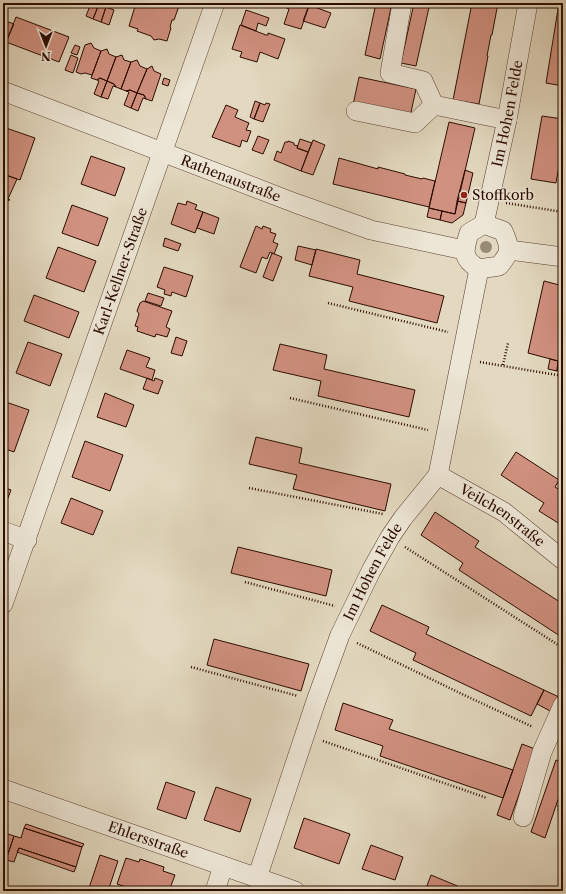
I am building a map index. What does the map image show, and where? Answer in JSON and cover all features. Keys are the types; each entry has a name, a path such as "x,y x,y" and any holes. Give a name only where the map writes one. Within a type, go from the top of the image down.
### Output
{"street":[{"name":"Karl-Kellner-Straße","path":"3,604 27,540 161,153 215,3"},
{"path":"402,3 390,73 423,81 434,105"},
{"name":"Im Hohen Felde","path":"484,224 507,120 528,3"},
{"name":"Rathenaustraße","path":"3,91 161,153 371,230 464,250"},
{"path":"356,111 415,123 434,105"},
{"path":"434,105 507,120"},
{"path":"484,224 503,231 508,241 509,250 505,259 499,266 479,269 469,262 464,250 469,233 484,224"},
{"path":"509,250 563,257"},
{"name":"Im Hohen Felde","path":"257,878 316,701 340,635 371,571 390,537 403,518 438,475 479,269"},
{"name":"Veilchenstraße","path":"438,475 504,512 563,560"},
{"path":"3,531 27,540"},
{"path":"523,817 542,752 563,705"},
{"name":"Ehlersstraße","path":"3,789 295,891"},
{"path":"215,891 223,866"}],"path":[{"path":"490,200 563,212"},
{"path":"328,303 466,337"},
{"path":"503,365 508,343"},
{"path":"462,359 563,376"},
{"path":"290,398 446,434"},
{"path":"249,488 403,518"},
{"path":"390,537 563,648"},
{"path":"244,582 353,610"},
{"path":"340,635 466,696 550,734"},
{"path":"191,667 316,701"},
{"path":"305,735 488,798"},
{"path":"563,795 558,807 563,821"}],"building":[{"path":"91,3 99,4 93,19 86,16"},
{"path":"136,3 170,3 179,6 174,20 172,20 167,41 159,39 154,40 151,36 137,31 138,29 129,26"},
{"path":"277,3 310,3 301,29 284,24 289,9"},
{"path":"376,3 392,3 380,59 365,55"},
{"path":"414,3 430,3 416,66 401,63"},
{"path":"472,3 498,3 479,104 453,100"},
{"path":"559,3 563,3 563,86 546,83"},
{"path":"99,4 106,7 101,22 93,19"},
{"path":"309,5 331,13 325,28 303,21"},
{"path":"106,7 114,10 109,25 101,22"},
{"path":"246,10 269,18 266,26 258,23 256,31 241,25"},
{"path":"16,17 69,37 59,62 6,42"},
{"path":"3,20 14,24 7,40 3,38"},
{"path":"240,25 266,35 268,35 268,33 285,39 278,59 260,52 257,62 240,57 242,52 232,49"},
{"path":"91,43 94,48 101,51 92,75 76,72 85,45"},
{"path":"75,45 80,47 77,55 71,53"},
{"path":"107,49 109,54 116,57 107,81 100,78 97,80 91,78 101,51"},
{"path":"71,55 78,58 73,73 65,70"},
{"path":"122,55 124,60 131,62 121,89 107,81 116,57"},
{"path":"137,60 140,66 147,69 137,93 130,90 126,91 121,89 131,62"},
{"path":"152,66 154,71 161,74 152,101 146,99 144,95 137,93 147,69"},
{"path":"359,77 416,89 410,117 353,105"},
{"path":"100,78 107,81 101,97 94,94 99,81 97,80"},
{"path":"164,78 170,80 168,86 162,84"},
{"path":"107,81 114,84 116,87 113,86 108,99 101,97"},
{"path":"130,90 137,93 131,108 124,105 129,92 126,91"},
{"path":"137,93 144,95 146,99 143,98 138,111 131,108"},
{"path":"255,101 260,103 254,119 250,117"},
{"path":"260,103 265,105 266,103 270,104 263,122 254,119"},
{"path":"226,105 238,110 235,117 249,123 246,130 251,131 247,142 242,140 240,147 212,137"},
{"path":"542,116 563,119 563,143 556,183 531,179"},
{"path":"449,122 475,128 455,214 429,208"},
{"path":"6,128 35,138 20,180 3,174 3,137"},
{"path":"258,136 269,140 263,154 252,150"},
{"path":"300,139 312,143 308,152 297,148"},
{"path":"313,140 325,145 313,175 301,171"},
{"path":"288,141 298,146 297,148 308,152 301,171 274,160 277,151 281,153 285,142"},
{"path":"91,156 125,168 115,196 81,184"},
{"path":"339,158 378,169 378,167 405,175 435,181 429,207 333,184"},
{"path":"465,170 473,173 466,203 457,201"},
{"path":"3,174 17,179 8,199 10,200 8,200 3,217"},
{"path":"187,201 197,205 195,209 203,212 195,233 171,224 178,203 186,205"},
{"path":"457,201 466,203 463,215 452,223 440,220 442,211 455,214"},
{"path":"72,205 108,218 98,246 62,233"},
{"path":"429,208 442,211 440,220 427,217"},
{"path":"203,212 219,218 214,234 197,228"},
{"path":"256,226 262,229 263,226 271,229 270,232 276,234 273,242 278,244 274,254 270,252 267,259 262,257 256,273 240,267"},
{"path":"165,238 181,244 178,251 163,246"},
{"path":"298,246 316,250 312,265 295,260"},
{"path":"58,247 96,261 84,292 46,278"},
{"path":"316,249 360,260 357,274 444,296 437,323 349,301 353,287 309,276"},
{"path":"272,253 282,257 273,281 263,277"},
{"path":"164,267 193,276 186,297 172,292 171,296 164,294 165,290 157,287"},
{"path":"544,281 563,286 563,371 557,371 558,361 528,353"},
{"path":"148,293 164,298 161,306 145,301"},
{"path":"34,295 79,312 69,338 24,321"},
{"path":"143,301 172,311 166,327 170,329 167,337 156,334 155,337 137,331 138,327 135,326 139,314 137,311 140,303"},
{"path":"176,337 187,341 182,356 171,353"},
{"path":"28,342 62,354 50,386 16,373"},
{"path":"280,344 327,355 324,369 415,390 409,417 318,396 321,381 273,370"},
{"path":"127,350 150,358 146,367 155,370 152,380 120,369"},
{"path":"550,359 558,361 557,371 548,369"},
{"path":"147,378 154,381 155,378 163,381 158,394 143,389"},
{"path":"105,393 134,405 126,427 97,417"},
{"path":"3,401 29,410 14,452 3,448"},
{"path":"256,437 302,448 299,463 391,484 385,511 293,489 297,475 249,464"},
{"path":"85,441 123,455 110,491 72,477"},
{"path":"516,452 559,480 555,487 563,492 563,526 539,511 544,503 501,475"},
{"path":"3,487 11,490 3,511"},
{"path":"71,498 103,511 93,535 61,523"},
{"path":"435,512 479,541 475,547 563,604 563,638 459,570 463,563 421,535"},
{"path":"238,547 332,570 326,596 231,573"},
{"path":"382,605 429,627 426,634 544,690 531,716 413,660 416,653 370,631"},
{"path":"214,639 309,664 301,691 207,665"},
{"path":"544,690 559,697 552,712 537,704"},
{"path":"343,703 393,720 389,729 513,770 503,798 380,756 383,746 335,730"},
{"path":"522,744 535,749 510,820 497,815"},
{"path":"556,760 563,762 563,785 545,838 531,832"},
{"path":"166,782 195,792 186,819 157,809"},
{"path":"216,787 251,799 240,832 204,820"},
{"path":"304,818 350,834 339,864 294,848"},
{"path":"3,823 8,825 5,833 14,836 5,863 3,862"},
{"path":"26,824 84,844 82,847 24,828"},
{"path":"24,828 82,847 76,867 19,848 14,862 6,860 14,836 21,838"},
{"path":"371,845 403,857 395,880 362,869"},
{"path":"19,848 76,867 74,872 17,852"},
{"path":"100,855 118,861 108,891 88,891"},
{"path":"126,858 139,862 140,859 164,867 163,871 175,875 169,891 138,891 117,884"},
{"path":"431,875 467,890 425,891"},
{"path":"501,886 511,891 499,891"}],"place":[{"name":"Stoffkorb","path":"464,195"}]}
